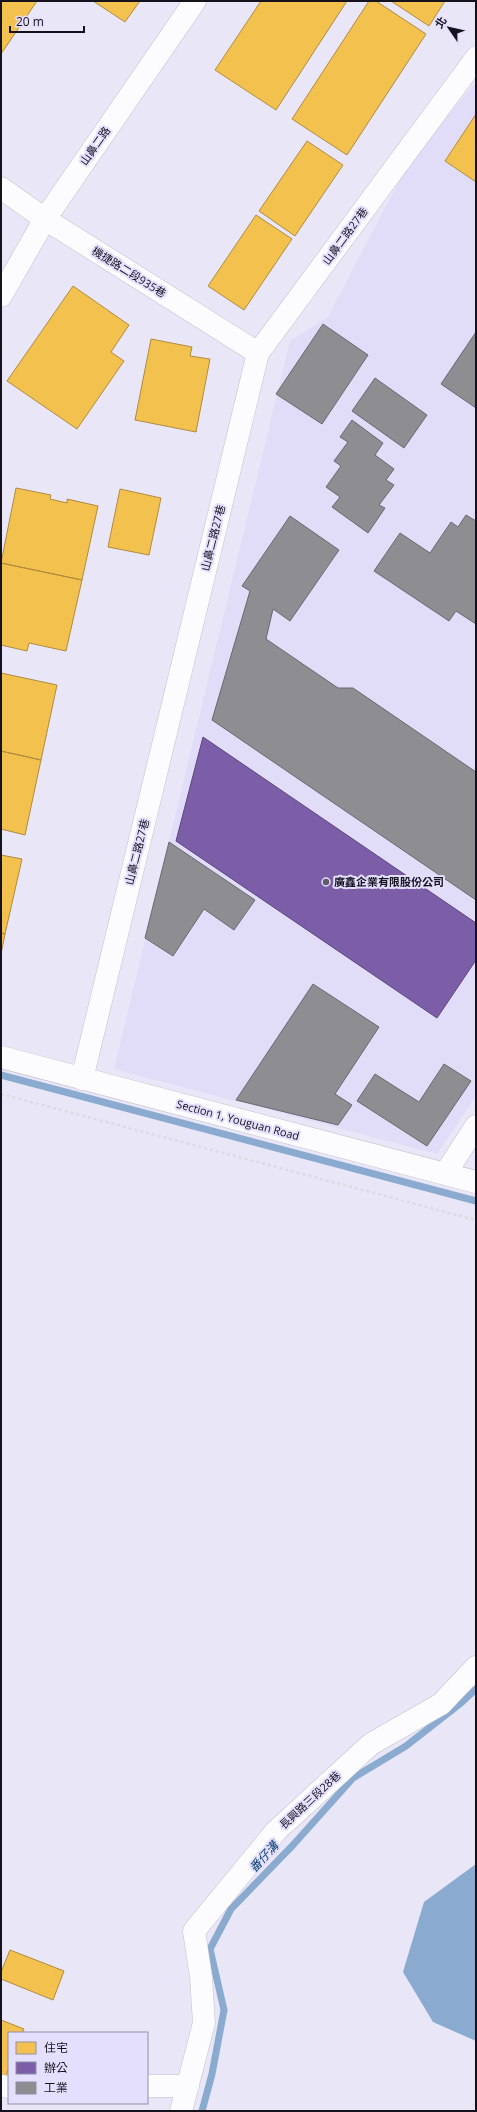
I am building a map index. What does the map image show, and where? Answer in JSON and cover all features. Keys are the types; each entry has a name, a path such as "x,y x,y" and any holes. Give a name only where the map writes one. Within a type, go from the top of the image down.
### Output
{"street":[{"name":"山鼻二路","path":"1,296 45,219 195,1"},
{"name":"山鼻二路27巷","path":"82,1078 258,353 476,58"},
{"name":"機捷路二段935巷","path":"1,188 45,219 258,353"},
{"name":"Section 1, Youguan Road","path":"1,1057 476,1182"},
{"path":"445,1174 476,1126"},
{"name":"長興路三段28巷","path":"181,2111 204,2023 201,1977 194,1931 282,1826 371,1744 441,1704 476,1667"},
{"path":"148,2086 188,2086"}],"path":[{"path":"1,1094 476,1220"}],"shaded area":[{"path":"476,82 476,1096 437,1154 114,1069 290,341 328,317 410,160"}],"water":[{"path":"476,1864 476,2041 433,2022 403,1972 424,1902"}],"building: 住宅":[{"path":"1,1 37,1 1,54"},
{"path":"93,1 140,1 125,22"},
{"path":"261,1 347,1 276,110 215,70"},
{"path":"369,1 376,1 426,34 347,155 292,119"},
{"path":"391,1 445,1 429,26"},
{"path":"476,114 476,182 445,161"},
{"path":"307,141 343,165 295,236 259,211"},
{"path":"256,215 292,239 244,310 208,286"},
{"path":"73,286 129,325 111,352 124,361 77,429 7,381"},
{"path":"151,339 192,347 190,356 210,359 196,432 135,420"},
{"path":"16,488 51,495 50,499 67,503 67,499 98,506 82,580 1,563"},
{"path":"120,489 161,498 149,555 108,547"},
{"path":"1,563 82,580 66,651 29,643 27,651 1,645"},
{"path":"1,673 57,685 41,760 1,751"},
{"path":"1,751 41,760 25,835 1,829"},
{"path":"1,855 22,859 5,934 1,933"},
{"path":"1,933 5,934 1,954"},
{"path":"10,1950 64,1971 53,2000 1,1979 1,1972"},
{"path":"1,2020 24,2029 22,2032 8,2032 8,2071 4,2081 1,2080"}],"building: 辦公":[{"name":"廣鑫企業有限股份公司","path":"203,737 476,923 476,960 437,1018 176,841"}],"building: 工業":[{"path":"323,324 368,355 322,424 276,394"},
{"path":"476,332 476,408 441,384"},
{"path":"375,378 427,415 404,448 352,411"},
{"path":"352,420 383,443 375,455 394,469 386,480 394,485 379,505 385,508 368,533 332,507 340,497 326,487 341,466 334,461 348,442 340,437"},
{"path":"466,515 476,521 476,624 456,611 449,621 374,571 400,533 430,553 451,522 458,527"},
{"path":"290,516 339,550 290,621 273,609 266,639 338,688 353,688 476,772 476,900 212,720 250,591 242,586"},
{"path":"169,842 255,900 234,930 204,909 173,956 145,938"},
{"path":"313,984 379,1027 335,1094 352,1105 338,1125 236,1100"},
{"path":"444,1064 471,1081 427,1146 357,1101 375,1074 419,1102"}],"waterway":[{"path":"1,1075 476,1201"},
{"name":"番仔溝","path":"202,2111 212,2074 224,2010 210,1949 231,1909 293,1845 353,1778 406,1746 461,1703 476,1689"}],"place":[{"name":"廣鑫企業有限股份公司","path":"326,882"}]}
